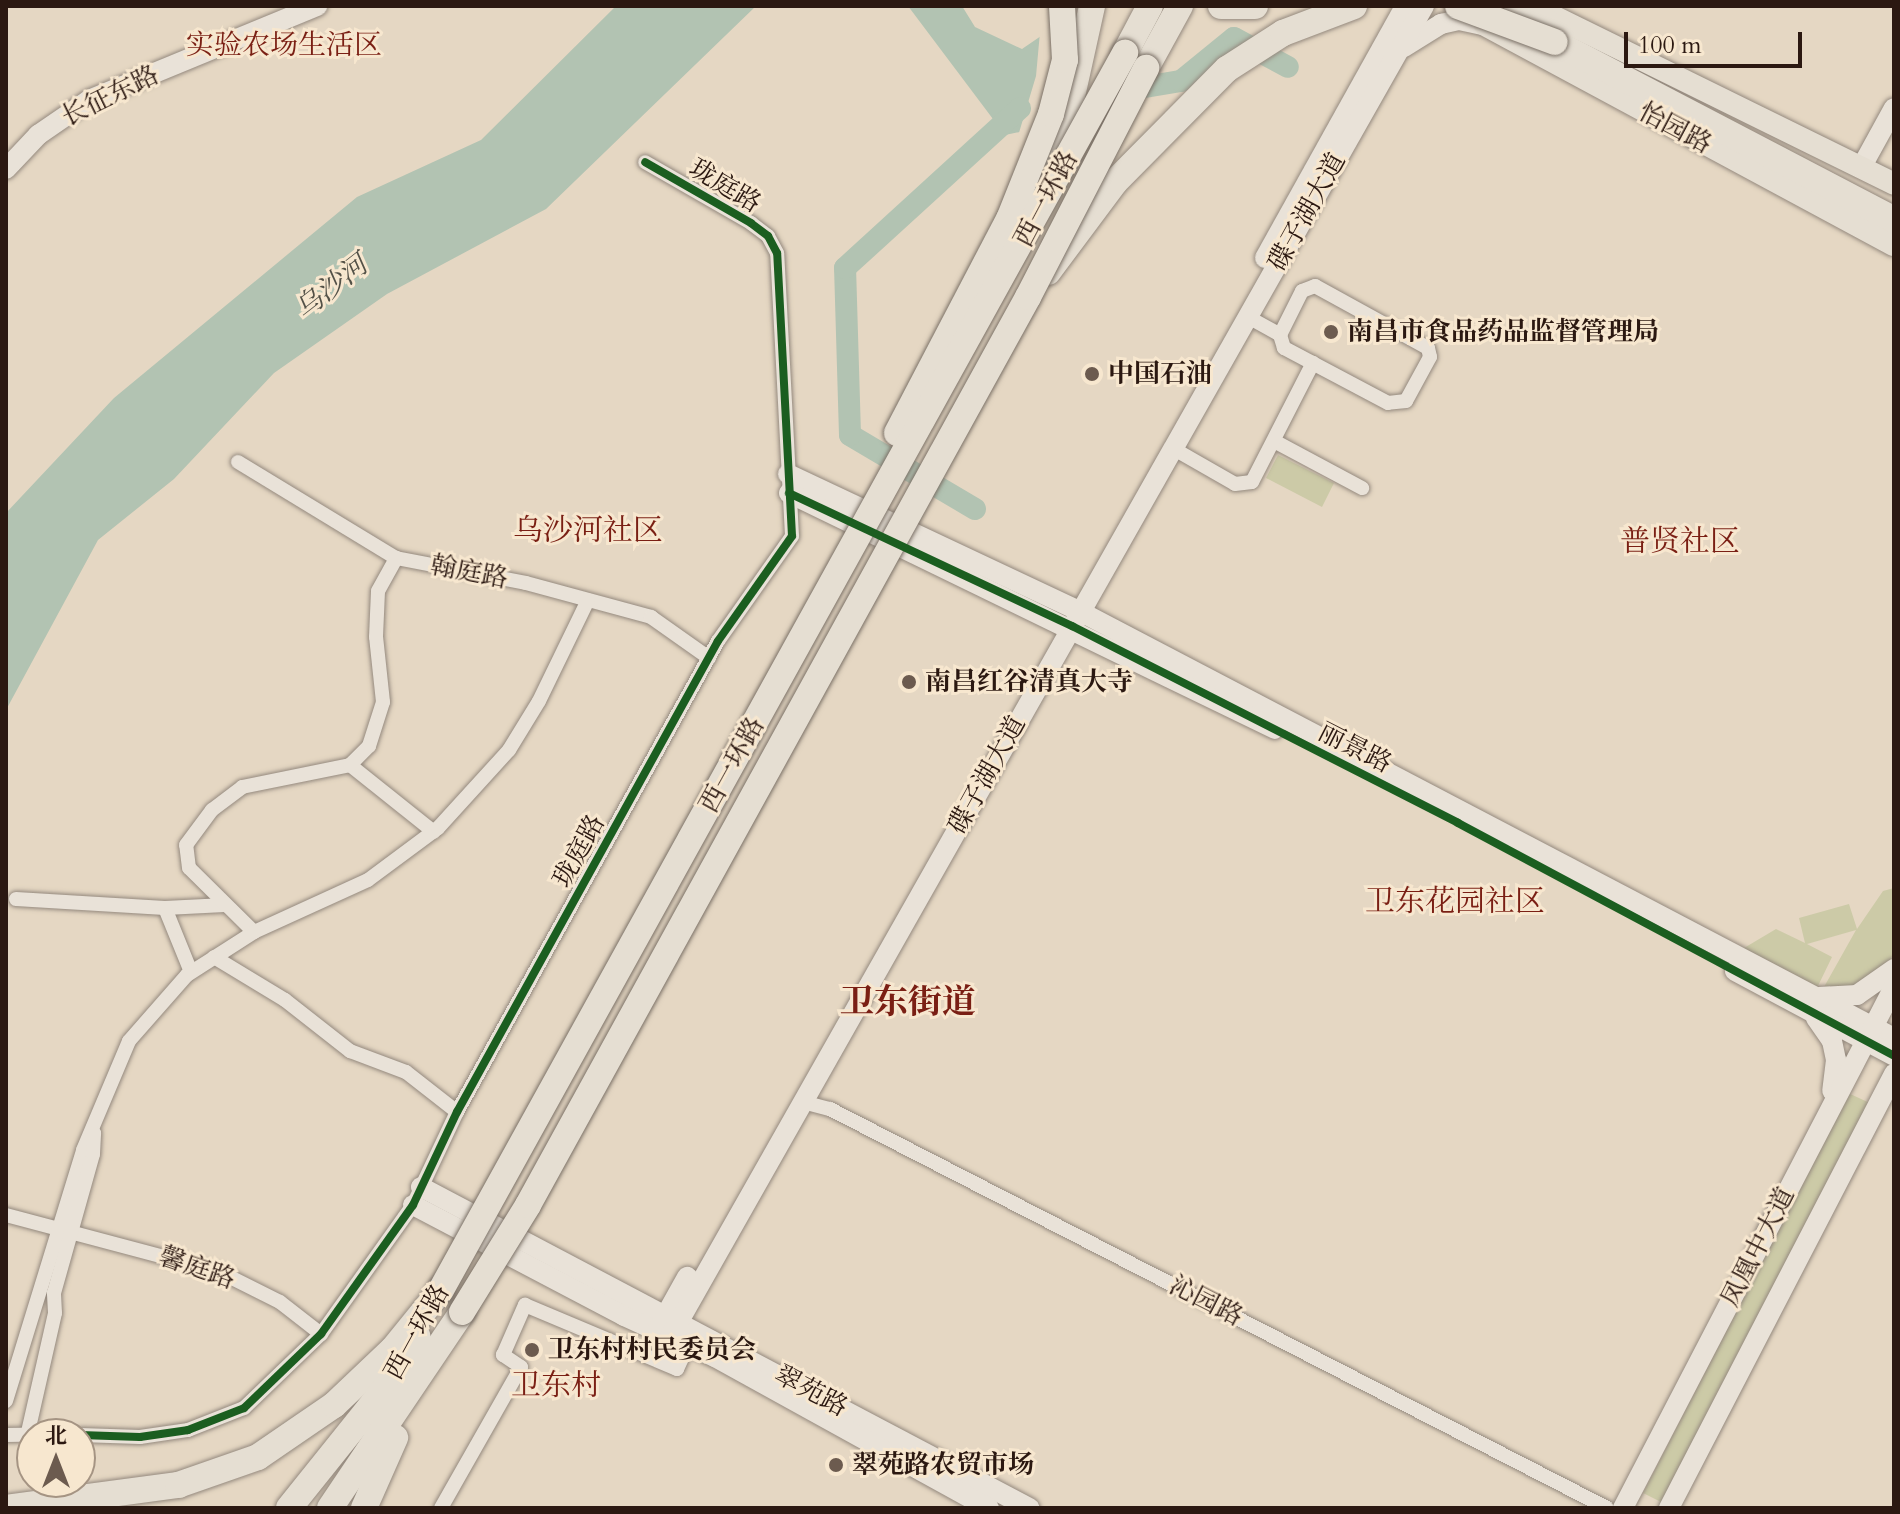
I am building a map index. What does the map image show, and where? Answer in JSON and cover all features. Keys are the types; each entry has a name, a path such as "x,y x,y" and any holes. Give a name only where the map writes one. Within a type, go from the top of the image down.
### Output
{"highway":[{"path":"1009,219 1051,114 1065,60 1062,6"},
{"path":"772,695 814,592 1069,110 1092,6"},
{"name":"西一环路","path":"289,1508 401,1368 441,1290 1150,6"},
{"name":"西一环路","path":"330,1508 462,1312 528,1205 1028,297 1180,6"},
{"path":"1221,6 1255,6"},
{"path":"1028,297 1115,182 1227,69 1283,33 1354,6"},
{"path":"1458,6 1564,40 1894,203"},
{"path":"1517,6 1564,40 1894,220"},
{"path":"1530,6 1564,40"},
{"path":"1487,16 1564,40"},
{"path":"6,1508 178,1485 258,1457 334,1405 393,1349 441,1290"},
{"path":"364,1508 388,1450 462,1312"}],"main road":[{"name":"长征东路","path":"6,153 56,104 83,89 288,6"},
{"name":"长征东路","path":"6,169 38,135 89,100 317,6"},
{"path":"1373,64 1384,6"},
{"name":"碟子湖大道","path":"667,1327 803,1102 1405,6"},
{"name":"碟子湖大道","path":"667,1327 1071,617 1174,449 1424,6"},
{"name":"怡园路","path":"1458,6 1487,16 1894,245"},
{"name":"怡园路","path":"1530,6 1894,184"},
{"path":"1395,55 1416,36 1441,24 1487,16"},
{"path":"1861,168 1894,108"},
{"name":"丽景路","path":"789,484 1071,617 1869,1034 1894,1056"},
{"path":"1817,1135 1836,1077 1836,1060 1824,1026 1810,1003 1857,995 1894,969"},
{"name":"凤凰中大道","path":"1623,1508 1894,987"},
{"name":"丽景路","path":"1869,1034 1894,1038"},
{"name":"凤凰中大道","path":"1669,1508 1894,1074"},
{"path":"1861,1137 1894,1106"},
{"name":"翠苑路","path":"417,1196 667,1327 1029,1508"},
{"name":"翠苑路","path":"667,1327 989,1508"}],"street":[{"name":"珑庭路","path":"96,1435 152,1436 188,1430 244,1408 321,1334 417,1196 457,1112 709,658 792,536 777,253 768,236 751,223 645,162"},
{"path":"1248,317 1280,335 1284,348 1398,404 1406,401 1430,357 1428,348 1315,286 1302,291 1280,335"},
{"path":"1174,449 1244,486 1252,482 1313,363"},
{"path":"1274,441 1362,488"},
{"name":"翰庭路","path":"238,462 396,558 651,617 709,658"},
{"path":"254,932 185,860 186,845 212,810 258,780 350,765 369,746 378,725 384,680 376,637 377,603 396,558"},
{"path":"31,1418 83,1150 94,1131 129,1041 158,1002 191,972 254,932 368,880 434,832 509,750 588,600"},
{"path":"350,765 434,832"},
{"path":"16,899 165,908 225,905"},
{"path":"165,908 191,972"},
{"path":"214,957 285,1000 350,1051 406,1072 457,1112"},
{"name":"沁园路","path":"803,1102 830,1109 1607,1508"},
{"name":"馨庭路","path":"6,1215 66,1228 220,1272 280,1302 321,1334"},
{"path":"6,1401 32,1306 43,1291 66,1228"},
{"path":"441,1508 521,1367 503,1355 525,1305 677,1369 684,1354 667,1327"}],"shaded area":[{"path":"1278,455 1334,483 1322,507 1266,478"},
{"path":"1894,888 1894,954 1883,969 1852,989 1824,987 1856,930 1807,944 1832,957 1816,990 1739,951 1776,929 1805,943 1799,918 1849,904 1857,929 1883,891"},
{"path":"1848,1093 1872,1104 1667,1505 1643,1493"}],"water":[{"name":"乌沙河","path":"616,6 756,6 546,209 387,294 274,373 174,479 98,540 6,710 6,513 114,398 357,197 481,140"},
{"path":"908,6 962,6 975,27 1022,49 1076,12 1142,107 1005,135"}],"pier":[{"path":"1077,8 1146,108 1018,136 1036,76 1040,32"}],"waterway":[{"path":"1121,91 1181,81 1234,38 1288,67"},
{"path":"975,509 850,435 845,268 1020,108"}],"cycle path":[{"path":"96,1436 140,1437 188,1430 244,1408 321,1334 413,1205 457,1112 718,641 792,536 777,253 768,236 751,223 645,162"},
{"path":"789,493 1072,626 1458,823 1894,1056"}],"place":[{"name":"南昌市食品药品监督管理局","path":"1331,332"},
{"name":"中国石油","path":"1092,374"},
{"name":"南昌红谷清真大寺","path":"909,682"},
{"name":"卫东村村民委员会","path":"532,1350"},
{"name":"翠苑路农贸市场","path":"836,1465"}],"district":[{"name":"实验农场生活区","path":"284,45"},
{"name":"乌沙河社区","path":"588,531"},
{"name":"普贤社区","path":"1680,542"},
{"name":"卫东花园社区","path":"1455,902"},
{"name":"卫东街道","path":"908,1003"},
{"name":"卫东村","path":"556,1386"}]}
